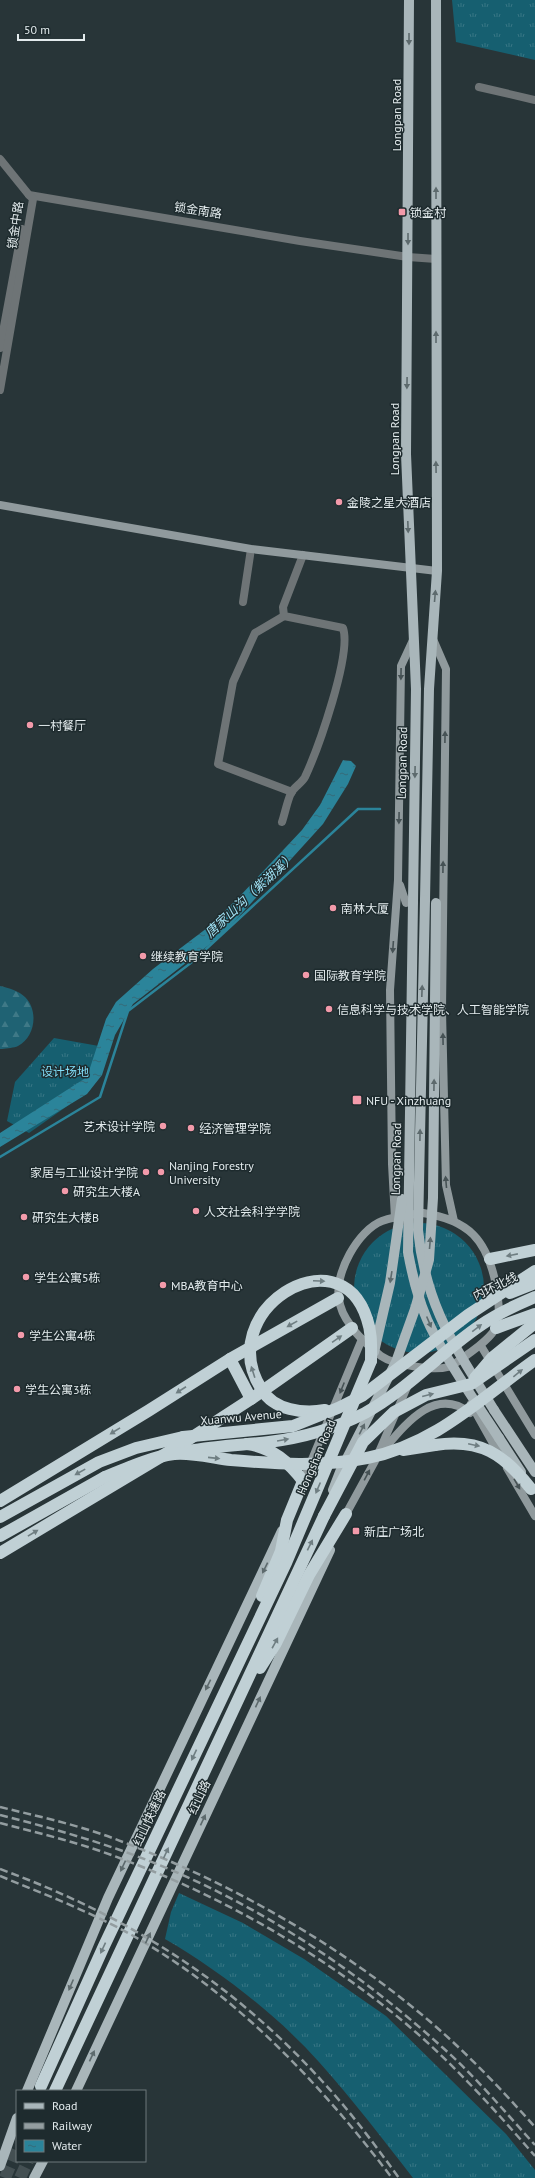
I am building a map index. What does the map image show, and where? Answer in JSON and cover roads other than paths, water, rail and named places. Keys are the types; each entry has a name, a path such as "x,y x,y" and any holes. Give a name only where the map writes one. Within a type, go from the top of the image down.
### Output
{"highway":[{"path":"490,1259 535,1250"},
{"path":"468,1315 535,1271"},
{"path":"338,1408 301,1411 280,1406 267,1398 258,1384 250,1364 250,1341 260,1318 280,1294 293,1286 311,1281 334,1283 345,1288 359,1302 367,1318 371,1334 371,1361"},
{"name":"内环北线","path":"468,1315 535,1283"},
{"path":"176,1450 217,1445 269,1442 299,1437 332,1427 364,1413 386,1399 481,1324 501,1312 535,1297"},
{"path":"0,1501 230,1359 338,1298"},
{"path":"496,1328 535,1314"},
{"name":"Xuanwu Avenue","path":"0,1517 99,1462 136,1448 196,1435 293,1426 338,1408 362,1396 468,1315"},
{"path":"471,1384 482,1368 535,1323"},
{"path":"0,1553 176,1450 352,1328"},
{"path":"55,2090 234,1712 296,1574 324,1516 363,1442 386,1418 415,1399 471,1384 535,1340"},
{"path":"230,1359 251,1399"},
{"path":"390,1452 421,1438 454,1420 535,1360"},
{"name":"Hongshan Road","path":"286,1563 371,1361"},
{"path":"0,1536 105,1477 176,1450 227,1442 252,1444 279,1455 293,1468 303,1481 287,1520 281,1551 219,1702"},
{"path":"176,1450 270,1463 310,1464 367,1458 390,1452 455,1442 477,1445 507,1462 535,1494"},
{"path":"234,1712 276,1643 309,1575 346,1514"},
{"name":"红山快速路","path":"41,2086 104,1946 286,1563"}],"main road":[{"name":"Longpan Road","path":"409,0 406,454 416,677 408,1252 412,1275 422,1308 433,1333 535,1494"},
{"name":"Longpan Road","path":"436,0 437,571 431,635 420,1066 418,1230 421,1258 428,1290 451,1341 535,1472"},
{"path":"0,505 251,549 437,571"},
{"path":"431,635 446,668 442,1011 446,1185 454,1221"},
{"path":"394,1218 390,990 398,880 401,666 414,638"},
{"path":"371,1361 390,1283 404,1176 406,903 398,880"},
{"path":"324,1516 340,1472 396,1362 415,1309 429,1260 433,1198 436,903 443,887"},
{"path":"423,1213 441,1216 454,1221 469,1231 481,1244 490,1259 499,1305 496,1328 480,1346 450,1366 433,1370 416,1367 382,1357 352,1328 344,1315 338,1298 341,1272 355,1245 368,1230 382,1221 394,1218 423,1213"},
{"path":"303,1481 362,1338"},
{"path":"480,1346 535,1435"},
{"path":"450,1366 535,1516"},
{"path":"346,1514 375,1460 416,1367"},
{"path":"375,1460 416,1414 429,1408 445,1403 458,1405 469,1412 483,1426"},
{"name":"红山路","path":"76,2090 346,1514"},
{"path":"27,2090 108,1898 287,1520"},
{"path":"0,2166 16,2121"},
{"path":"34,2178 42,2162"}],"street":[{"path":"479,86 535,100"},
{"path":"0,159 29,195"},
{"name":"锁金南路","path":"29,195 300,241 408,257 436,259"},
{"name":"锁金中路","path":"0,348 29,195"},
{"name":"锁金中路","path":"0,390 33,199 29,195"},
{"path":"243,602 251,549"},
{"path":"284,616 283,607 303,555"},
{"path":"282,822 292,792 304,779 332,702 340,673 346,637 344,628 284,616 255,633 233,682 218,764 292,792"}],"water":[{"path":"343,760 351,761 356,766 348,784 323,824 223,934 133,1004 115,1035 102,1075 87,1094 0,1147 0,1133 84,1079 89,1071 106,1019 116,1002 153,969 211,925 302,830 320,805"}],"waterway":[{"name":"唐家山沟（紫湖溪）","path":"0,1157 100,1097 128,1011 192,962 358,809 380,809"}],"tunnel":[{"path":"5,2178 16,2151"},
{"path":"20,2178 28,2162"}],"railway":[{"path":"0,1807 46,1818 108,1836 204,1877 243,1896 282,1918 357,1965 393,1991 427,2019 456,2044 535,2127"},
{"path":"0,1815 117,1849 162,1866 206,1886 290,1932 369,1986 455,2058 535,2145"},
{"path":"0,1823 86,1846 150,1870 221,1902 288,1940 353,1983 384,2006 425,2040 482,2097 535,2156"},
{"path":"0,1869 91,1907 174,1955 213,1982 251,2012 287,2045 322,2081 352,2116 399,2178"},
{"path":"0,1876 66,1903 130,1934 169,1958 205,1984 240,2012 305,2074 364,2142 392,2178"}],"place":[{"name":"锁金村","path":"402,212"},
{"name":"金陵之星大酒店","path":"339,502"},
{"name":"一村餐厅","path":"30,725"},
{"name":"南林大厦","path":"333,908"},
{"name":"继续教育学院","path":"143,956"},
{"name":"国际教育学院","path":"306,975"},
{"name":"信息科学与技术学院、人工智能学院","path":"329,1009"},
{"name":"NFU - Xinzhuang","path":"357,1100"},
{"name":"艺术设计学院","path":"163,1126"},
{"name":"经济管理学院","path":"191,1128"},
{"name":"家居与工业设计学院","path":"146,1172"},
{"name":"Nanjing Forestry University","path":"161,1172"},
{"name":"研究生大楼A","path":"65,1191"},
{"name":"人文社会科学学院","path":"196,1211"},
{"name":"研究生大楼B","path":"24,1217"},
{"name":"学生公寓5栋","path":"26,1277"},
{"name":"MBA教育中心","path":"163,1285"},
{"name":"学生公寓4栋","path":"21,1335"},
{"name":"学生公寓3栋","path":"17,1389"},
{"name":"新庄广场北","path":"356,1531"}],"park label":[{"name":"设计场地","path":"65,1071"}]}
